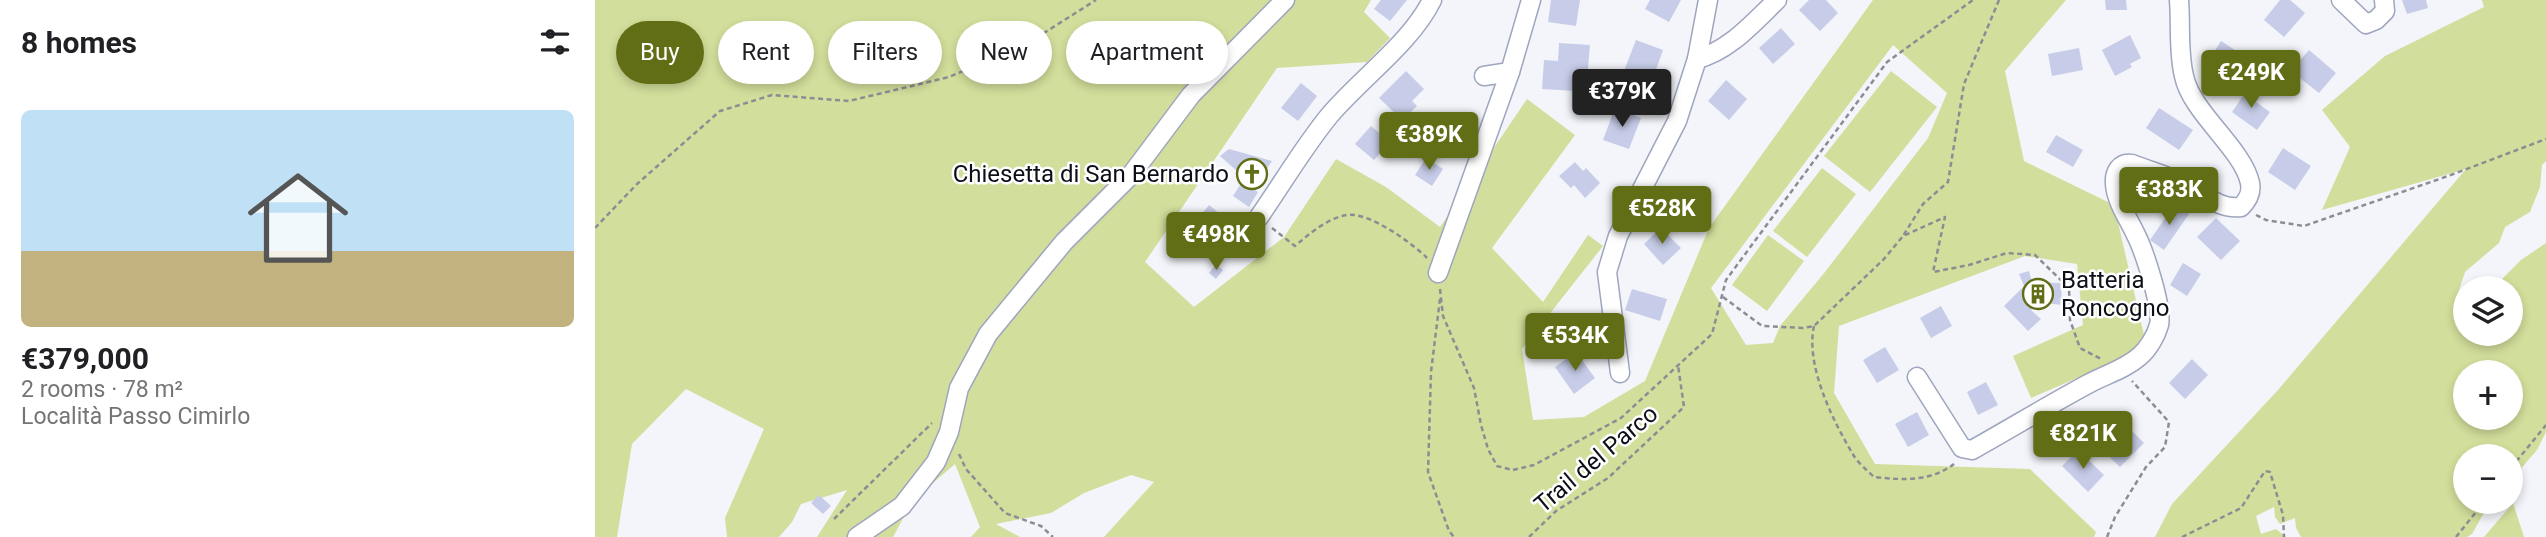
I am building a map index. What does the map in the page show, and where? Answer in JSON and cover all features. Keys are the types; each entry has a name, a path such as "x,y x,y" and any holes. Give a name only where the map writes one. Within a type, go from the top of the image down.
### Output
{"street":[{"path":"857,537 902,506 936,462 949,432 959,388 988,334 1064,242 1131,175 1191,95 1285,0"},
{"path":"1259,217 1329,117 1389,55 1432,0"},
{"path":"1438,272 1510,72 1531,0"},
{"path":"1620,373 1607,272 1618,236 1677,121 1697,59 1708,0"},
{"path":"1697,59 1714,55 1777,0"},
{"path":"1917,377 1962,448 1972,450 2091,382 2122,370 2140,356 2153,340 2159,325 2160,310 2138,239 2117,193 2114,181 2120,167 2126,163 2132,164 2187,185 2212,201 2232,208 2241,207 2250,194 2250,183 2244,168 2207,118 2184,78 2179,0"},
{"path":"2341,0 2366,24 2376,20 2385,11 2384,0"},
{"path":"1483,76 1510,72"}],"path":[{"path":"595,228 637,184 720,111 772,95 849,100 949,77 1024,45 1095,0"},
{"path":"1259,217 1295,246 1320,226 1348,214 1371,220 1410,242 1427,257 1438,272 1443,316 1474,388 1488,449 1497,466 1513,470 1534,465 1621,418 1712,334 1726,280 1887,62 1973,0"},
{"path":"1972,450 1946,470 1920,479 1874,477 1856,459 1827,404 1811,341 1814,326 1884,259 1903,236 1923,204 1948,182 1964,84 1999,0"},
{"path":"2241,207 2266,220 2304,226 2546,139"},
{"path":"1903,236 1945,217 1933,272 1969,265 2007,253 2035,254 2069,288 2070,320 2080,348 2122,370 2169,422 2165,447 2146,467 2115,517 2107,537"},
{"path":"1441,292 1431,372 1428,472 1449,531 1454,537"},
{"path":"1723,296 1762,326 1814,326"},
{"name":"Trail del Parco","path":"1529,537 1556,511 1608,478 1684,407 1678,366"},
{"path":"834,519 956,402"},
{"path":"2523,453 2546,425"},
{"path":"949,432 966,469 1005,513 1041,526 1053,537"},
{"path":"2182,537 2241,508 2265,471 2270,472 2283,515 2284,537"},
{"path":"2456,537 2474,514"}],"green space":[{"path":"595,0 1371,0 1364,12 1390,38 1367,62 1277,68 1145,262 1194,307 1284,237 1336,159 1386,187 1440,227 1527,99 1575,135 1492,248 1543,302 1588,235 1603,246 1522,349 1533,420 1584,417 1645,381 1709,228 1873,0 2066,0 2005,71 2024,161 2114,205 2147,348 2031,398 2013,356 2083,325 2077,264 2025,256 1839,326 1834,393 1875,464 2030,469 2096,532 2094,537 1104,537 1154,482 1131,475 1084,493 1051,513 996,524 1020,537 971,537 980,527 955,464 913,500 893,537 817,537 847,490 801,504 792,522 779,537 727,537 725,518 764,429 686,389 632,444 617,537 595,537","holes":["1893,45 1947,93 1928,138 1780,326 1773,343 1746,345 1711,288"]},
{"path":"2482,0 2546,0 2546,161 2542,165 2540,187 2530,212 2505,227 2499,243 2464,276 2453,276 2453,346 2523,346 2523,276 2505,276 2521,260 2546,243 2546,432 2537,450 2523,466 2523,444 2453,444 2453,514 2483,514 2472,534 2467,537 2301,537 2295,518 2280,524 2275,517 2274,507 2256,516 2261,534 2276,529 2286,537 2155,537 2172,504 2278,390 2466,169 2322,210 2350,147 2322,110 2385,56 2484,7"},
{"path":"1891,71 1937,107 1870,192 1824,156"},
{"path":"1822,168 1856,194 1807,257 1773,231"},
{"path":"1768,235 1804,261 1767,311 1732,285"},
{"path":"2504,514 2517,514 2524,537 2484,537"}],"building":[{"path":"1381,0 1407,0 1390,21 1374,9"},
{"path":"1551,0 1580,0 1576,26 1548,22"},
{"path":"1650,0 1681,0 1669,22 1645,9"},
{"path":"1809,0 1826,0 1838,13 1820,31 1799,10"},
{"path":"2105,0 2126,0 2127,10 2106,10"},
{"path":"2280,0 2290,0 2305,13 2284,37 2264,20"},
{"path":"2402,0 2426,0 2428,8 2407,14"},
{"path":"1781,28 1795,44 1773,64 1759,48"},
{"path":"2130,35 2141,58 2130,64 2132,67 2115,76 2102,50"},
{"path":"1636,40 1663,50 1652,81 1624,71"},
{"path":"2221,41 2241,54 2227,78 2211,69 2215,63 2209,60"},
{"path":"1559,43 1590,45 1587,79 1576,78 1575,91 1542,89 1544,60 1558,61"},
{"path":"2079,48 2083,70 2052,76 2048,54"},
{"path":"2309,50 2336,73 2319,93 2291,71"},
{"path":"1406,71 1424,89 1412,101 1417,106 1402,120 1379,98"},
{"path":"1726,80 1747,99 1729,120 1708,101"},
{"path":"1301,83 1317,96 1298,121 1281,108"},
{"path":"2247,90 2259,98 2256,102 2270,112 2257,130 2232,112"},
{"path":"1615,108 1641,118 1629,149 1603,140"},
{"path":"2159,108 2193,130 2179,150 2146,128"},
{"path":"1371,126 1390,142 1374,160 1355,144"},
{"path":"2056,135 2083,150 2073,167 2046,152"},
{"path":"2283,148 2311,166 2295,190 2268,172"},
{"name":"Chiesetta di San Bernardo","path":"1229,149 1272,161 1255,187 1220,156"},
{"path":"1426,158 1443,169 1432,186 1415,175"},
{"path":"1575,162 1583,171 1586,168 1600,183 1585,198 1574,185 1571,188 1559,176"},
{"path":"1242,182 1258,192 1249,207 1233,196"},
{"path":"2175,204 2189,214 2164,250 2150,240"},
{"path":"1209,205 1225,218 1211,234 1196,221"},
{"path":"2216,218 2240,241 2221,260 2197,237"},
{"path":"1661,228 1681,248 1663,265 1644,244"},
{"path":"2183,263 2201,274 2187,296 2170,285"},
{"path":"1216,264 1223,270 1216,279 1209,273"},
{"name":"Batteria Roncogno","path":"2029,271 2032,282 2061,283 2062,305 2037,302 2031,310 2041,319 2028,331 2004,306 2024,286 2019,274"},
{"path":"1632,289 1667,299 1660,321 1625,310"},
{"path":"1941,306 1952,326 1931,338 1920,318"},
{"path":"1885,347 1899,370 1877,383 1863,360"},
{"path":"1576,352 1595,378 1574,394 1555,367"},
{"path":"2192,359 2208,375 2185,399 2169,383"},
{"path":"1986,382 1998,405 1978,415 1967,392"},
{"path":"1917,412 1929,435 1908,447 1895,424"},
{"path":"2120,419 2144,443 2120,467 2096,444"},
{"path":"2078,450 2104,475 2088,492 2062,466"},
{"path":"819,495 831,506 823,514 811,503"}],"place":[{"name":"Chiesetta di San Bernardo","path":"1252,174"},
{"name":"Batteria Roncogno","path":"2038,294"}]}
